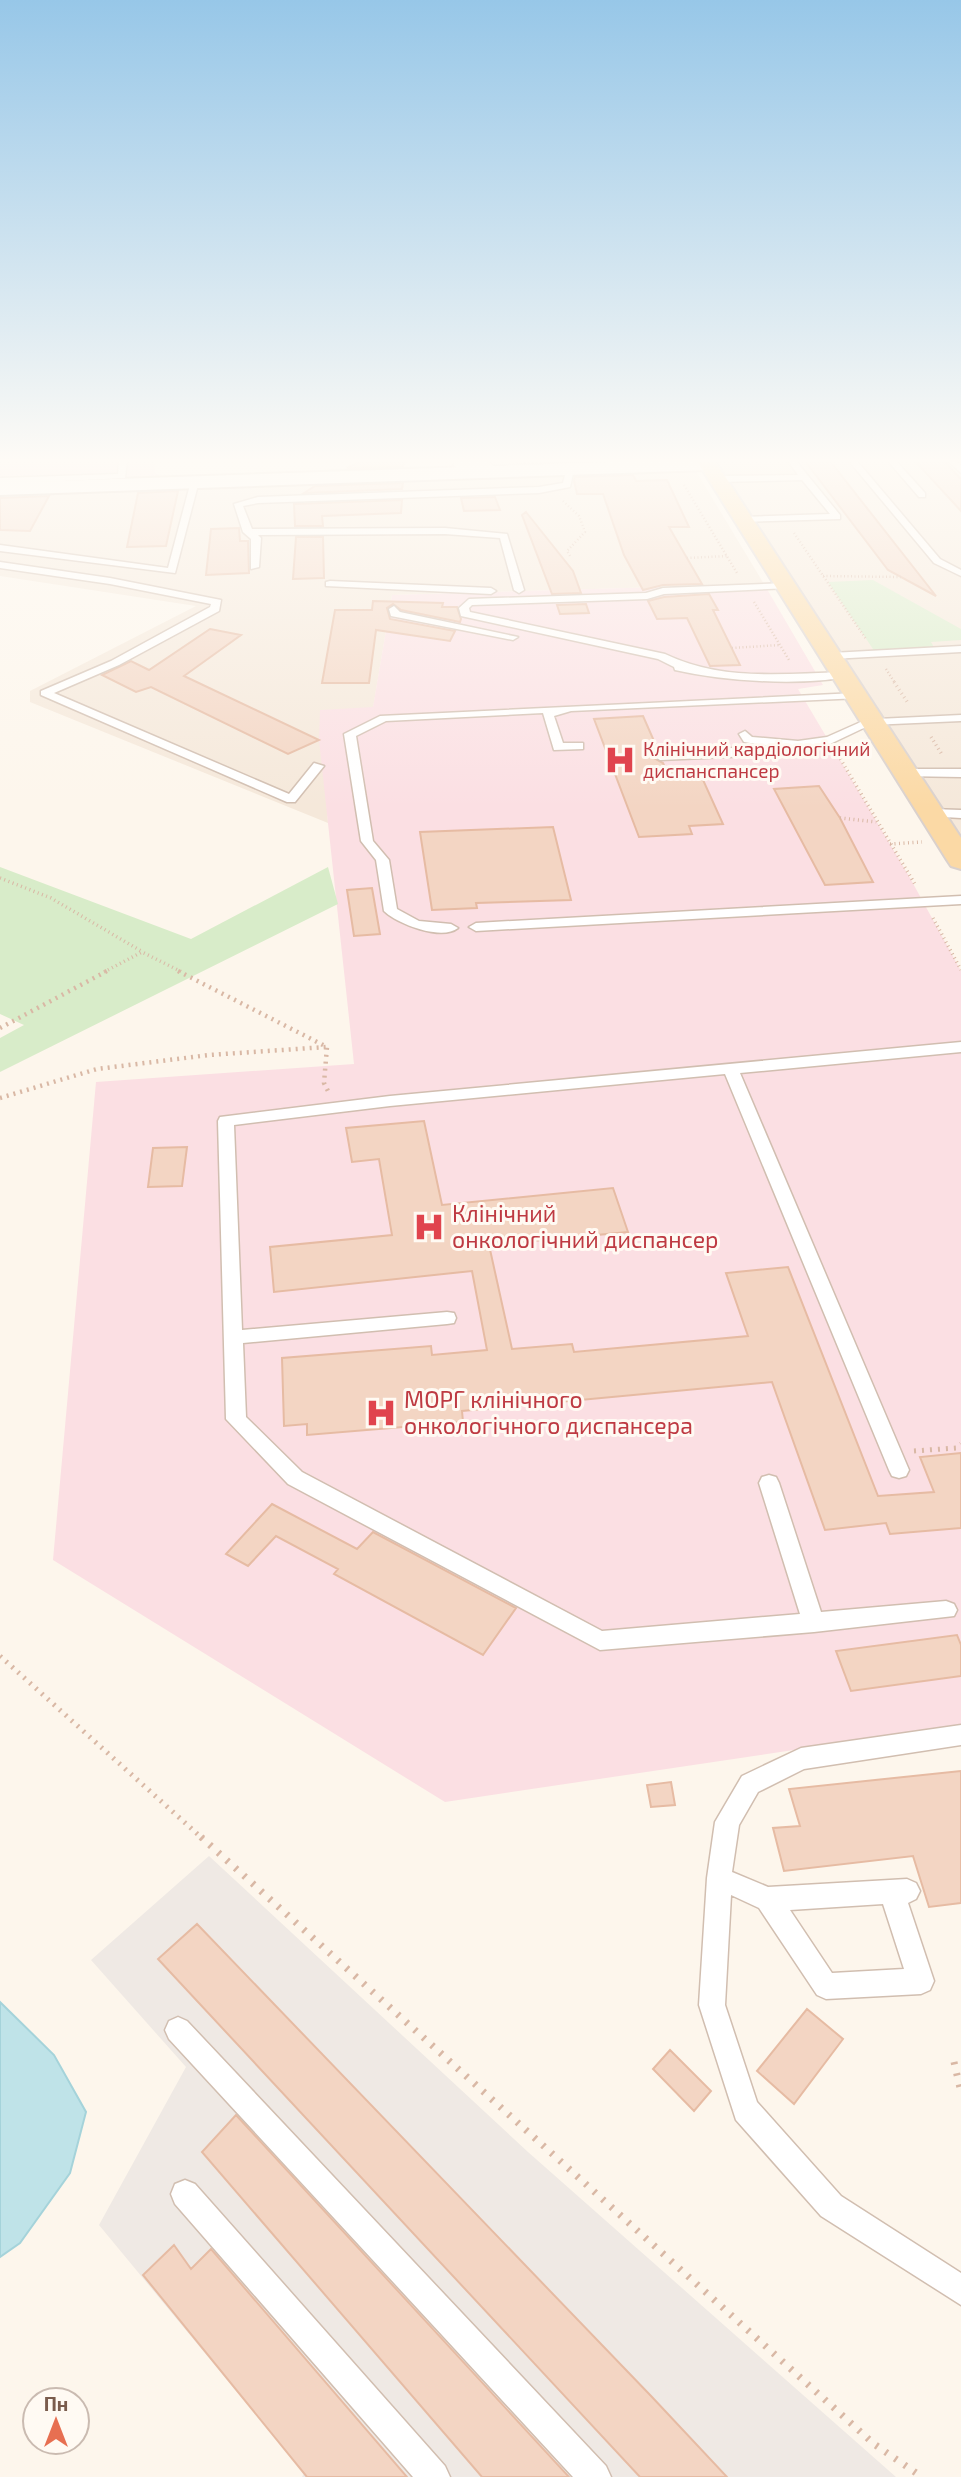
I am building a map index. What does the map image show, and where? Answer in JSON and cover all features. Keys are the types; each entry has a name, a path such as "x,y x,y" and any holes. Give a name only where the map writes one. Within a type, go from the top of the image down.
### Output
{"main road":[{"path":"780,577 961,860"}],"lane":[{"path":"80,577 217,602 215,609 115,663 45,693 291,799 318,766"},
{"path":"515,577 519,590"},
{"path":"330,584 519,590 702,582 728,588"},
{"path":"690,670 661,656 465,614 464,608 469,602 648,596 663,591 786,586"},
{"path":"394,609 395,614 690,670 751,678 837,666 876,654 961,649"},
{"path":"451,928 416,925 391,911 382,860 368,841 349,734 384,718 856,696"},
{"path":"571,708 548,715 558,747 579,746"},
{"path":"660,756 750,751 830,740 873,721 961,718"},
{"path":"745,734 748,740 798,745"},
{"path":"906,773 958,773"},
{"path":"931,813 961,814"},
{"path":"477,927 961,900"},
{"path":"946,1610 600,1641 295,1478 236,1419 226,1121 961,1047"},
{"path":"731,1069 896,1461"},
{"path":"234,1337 447,1318"},
{"path":"768,1483 814,1623"},
{"path":"961,1735 801,1759 750,1784 727,1822 714,1938 712,2005 746,2110 831,2206 961,2290"},
{"path":"719,1878 768,1899 899,1892 921,1981 827,1986 768,1899"},
{"path":"178,2030 595,2477"},
{"path":"185,2194 434,2477"}],"path":[{"path":"822,577 958,773"},
{"path":"869,577 901,577"},
{"path":"732,648 780,645"},
{"path":"840,818 877,822"},
{"path":"0,877 51,898 142,951 327,1047"},
{"path":"0,1028 142,951"},
{"path":"0,1098 97,1069 209,1055 327,1047"},
{"path":"327,1047 324,1083 336,1108"},
{"path":"896,1461 956,1448 961,1444"},
{"path":"0,1656 874,2444 922,2477"},
{"path":"954,2062 961,2092"}],"shaded area":[{"path":"4,577 760,577 764,584 392,595 373,708 320,711 328,823 30,702 30,691 196,606"},
{"path":"780,577 961,577 961,857"},
{"path":"764,584 823,685 798,689 910,878 961,971 961,1725 445,1802 53,1560 96,1082 354,1064 319,740 320,710 373,707 392,595"},
{"path":"209,1856 528,2152 896,2477 302,2477 304,2473 99,2225 186,2067 91,1960"}],"green space":[{"path":"873,580 961,629 961,640 931,642 935,649 875,652 828,582"},
{"path":"0,867 191,939 328,867 338,904 0,1072 0,1038 24,1025 0,1014"}],"water":[{"path":"0,2002 54,2055 86,2112 70,2173 20,2243 0,2257"}],"building":[{"path":"293,577 324,577 324,578 293,579"},
{"path":"545,577 575,577 581,593 552,594"},
{"path":"636,577 698,577 702,584 663,585 643,590"},
{"path":"900,577 921,577 936,596"},
{"path":"709,594 718,610 713,610 740,665 710,666 687,618 657,619 648,601 664,597"},
{"path":"373,601 443,603 442,607 457,607 461,619 460,622 401,610 393,604 387,608 390,619 455,631 450,641 376,630 369,683 322,683 335,610 372,610"},
{"path":"586,604 589,613 560,614 557,605"},
{"path":"210,629 241,635 184,676 319,740 288,754 151,687 136,692 102,675 131,661 149,670"},
{"path":"643,716 658,750 652,757 663,763 667,772 699,771 723,824 689,826 692,834 639,837 594,719"},
{"path":"819,786 840,818 873,882 825,885 774,789"},
{"path":"553,827 571,900 476,903 477,908 432,910 420,832"},
{"path":"372,888 380,934 354,936 347,890"},
{"path":"424,1121 442,1205 613,1188 628,1232 489,1245 512,1349 572,1344 574,1352 748,1336 726,1273 788,1267 878,1496 934,1492 920,1457 961,1453 961,1528 890,1534 886,1523 825,1530 772,1382 462,1411 463,1422 307,1435 307,1424 284,1426 282,1358 431,1346 432,1355 487,1350 472,1271 274,1292 270,1247 392,1235 379,1159 352,1162 346,1128"},
{"path":"187,1147 182,1186 148,1187 153,1148"},
{"path":"272,1504 357,1549 373,1532 516,1608 483,1655 334,1574 338,1569 276,1536 248,1566 226,1554"},
{"path":"957,1635 961,1645 961,1676 851,1691 836,1651"},
{"path":"961,1771 961,1903 929,1907 913,1856 784,1871 773,1828 800,1826 789,1789"},
{"path":"671,1782 675,1805 651,1807 647,1785"},
{"path":"197,1924 727,2477 640,2477 158,1959"},
{"path":"807,2009 843,2039 794,2104 757,2071"},
{"path":"670,2050 711,2091 694,2111 653,2069"},
{"path":"236,2115 569,2477 482,2477 202,2152"},
{"path":"174,2245 191,2269 211,2249 407,2477 307,2477 143,2275"}],"place":[{"name":"Клінічний кардіологічний диспанспансер","path":"620,760"},
{"name":"Клінічний онкологічний диспансер","path":"429,1227"},
{"name":"МОРГ клінічного онкологічного диспансера","path":"381,1413"}]}
